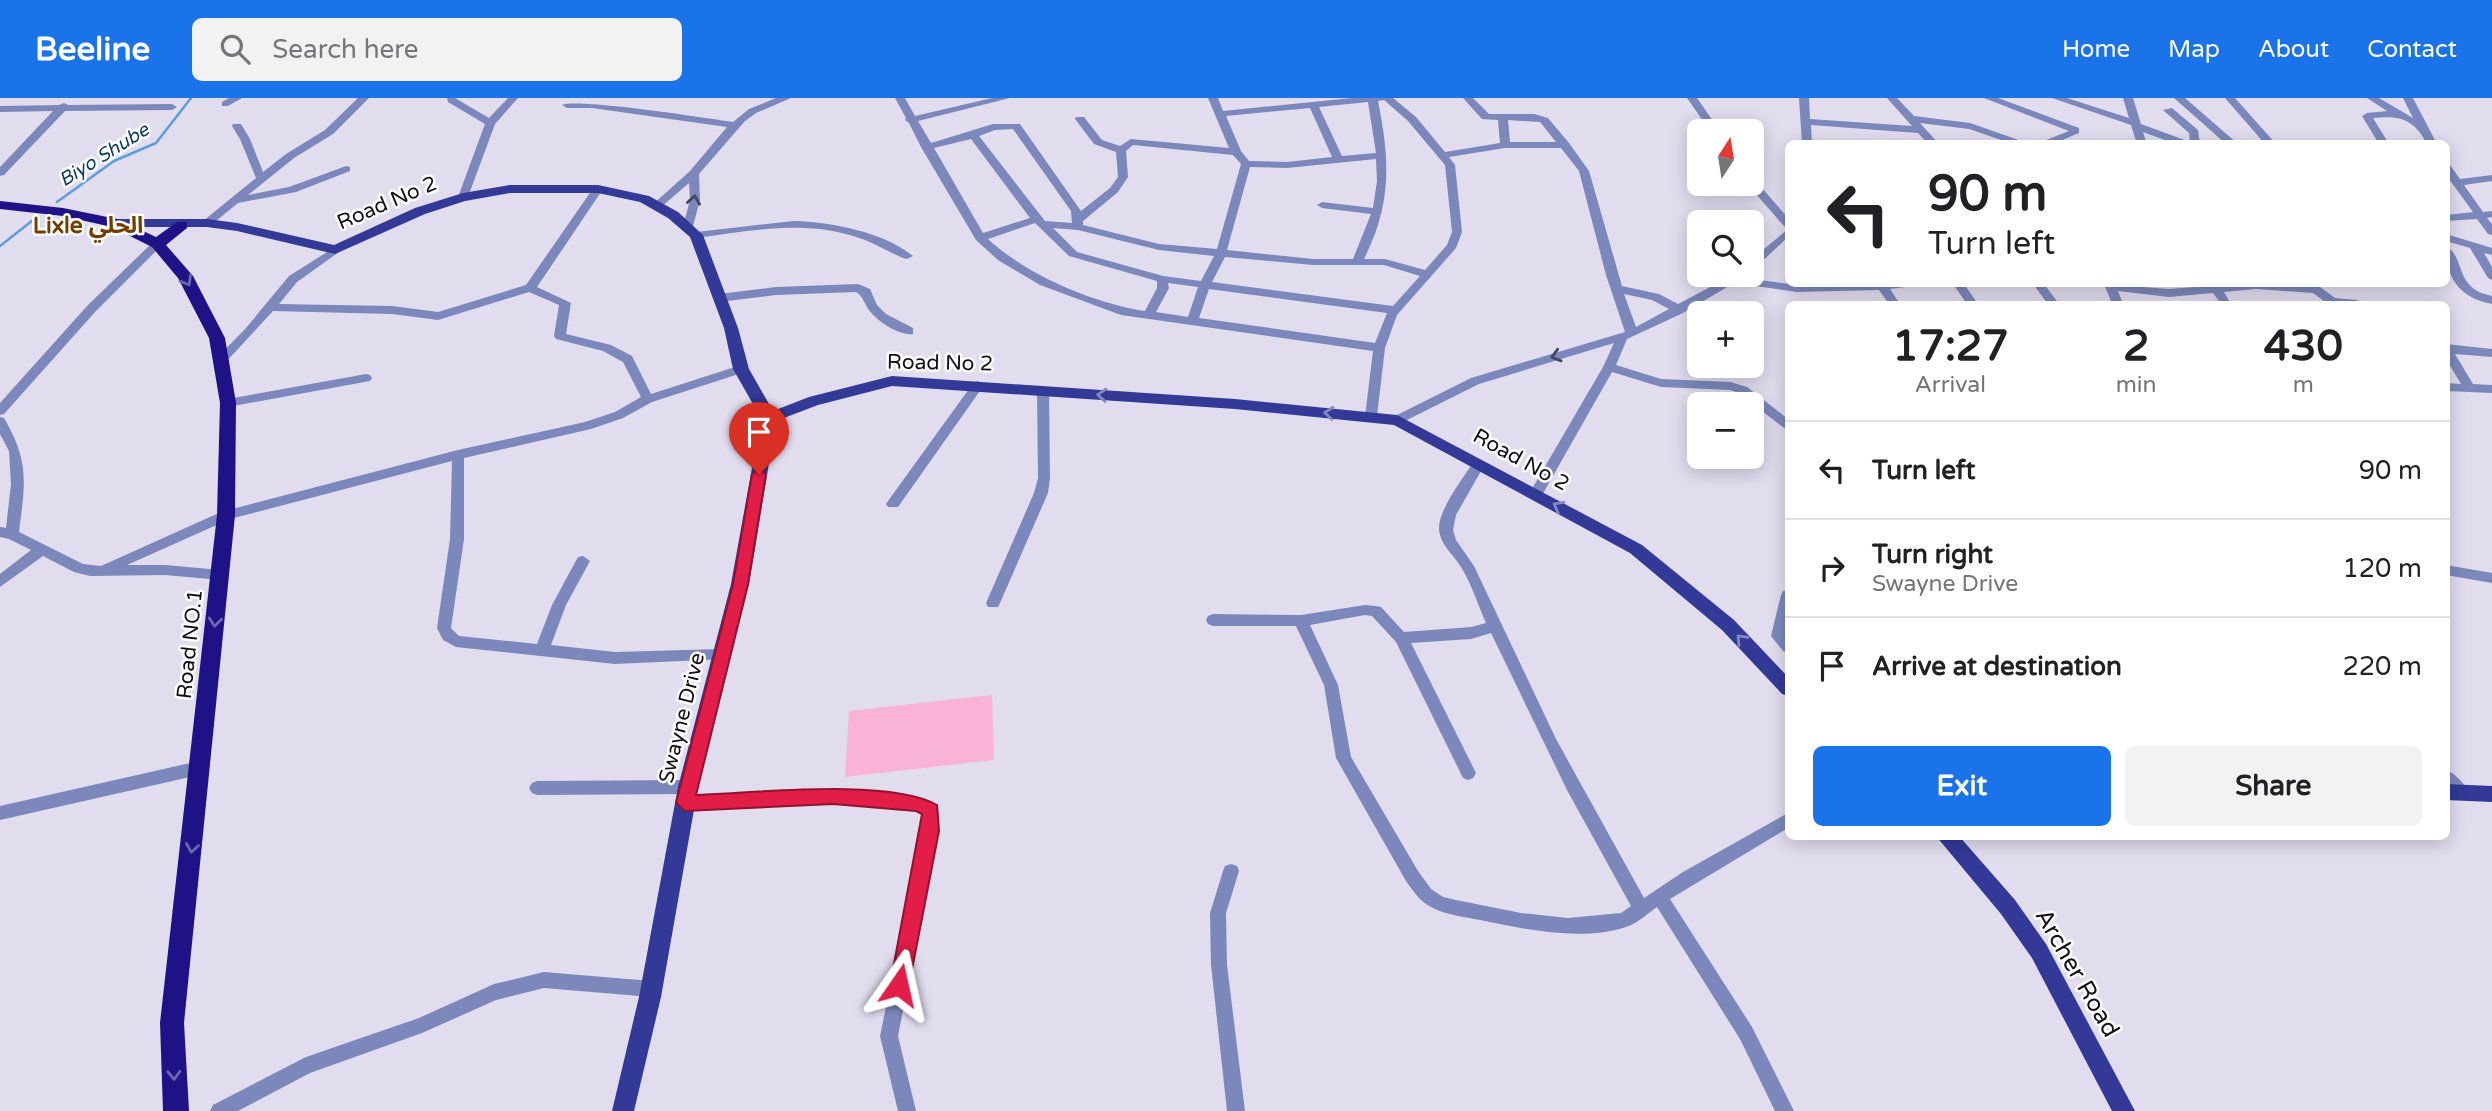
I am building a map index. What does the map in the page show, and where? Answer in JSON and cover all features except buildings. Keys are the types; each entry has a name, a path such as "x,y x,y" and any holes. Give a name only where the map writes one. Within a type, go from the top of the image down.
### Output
{"highway":[{"name":"Road NO.1","path":"0,205 63,212 117,223 157,244 185,276 217,338 228,403 226,515 172,1023 176,1111"},
{"path":"157,244 182,225"}],"main road":[{"name":"Road No 2","path":"117,223 207,223 297,239 335,250 408,216 463,197 510,189 598,189 644,200 692,230"},
{"path":"692,230 731,328 741,369 769,418"},
{"name":"Road No 2","path":"769,418 814,401 892,381 1044,390 1398,420 1636,549 1728,625 1785,686"},
{"name":"Swayne Drive","path":"623,1111 651,989 686,795 740,584 769,418"},
{"path":"2454,792 2492,794"},
{"name":"Archer Road","path":"1949,840 2008,907 2039,951 2124,1111"}],"street":[{"path":"0,173 74,98"},
{"path":"225,104 237,98"},
{"path":"207,223 290,156 329,132 364,98"},
{"path":"463,197 490,123 513,98"},
{"path":"656,206 694,174 721,137 734,125 763,101 786,98"},
{"path":"900,98 910,120 980,238 1002,258 1044,282 1091,302 1149,315 1379,348"},
{"path":"910,120 1005,98"},
{"path":"1213,98 1236,152 1246,164 1287,165 1382,155"},
{"path":"1220,114 1314,107 1378,98 1412,119 1450,165 1457,232 1452,246 1394,310 1379,348 1371,416"},
{"path":"1358,260 1375,229 1384,165 1378,98"},
{"path":"1468,98 1481,115 1540,117 1584,171 1617,289 1627,336 1536,494"},
{"path":"1692,98 1707,119"},
{"path":"1804,98 1807,140"},
{"path":"1890,98 1931,140"},
{"path":"1989,98 2075,130 2074,133 2052,140"},
{"path":"2057,98 2177,140"},
{"path":"2128,98 2141,140"},
{"path":"2179,98 2228,140"},
{"path":"2230,98 2267,140"},
{"path":"2372,98 2422,127"},
{"path":"2408,98 2430,140"},
{"path":"451,100 490,123"},
{"path":"567,105 592,105 734,125"},
{"path":"0,109 172,107"},
{"path":"1314,107 1339,160"},
{"path":"2168,110 2194,132 2195,140"},
{"path":"2382,140 2367,116 2395,113"},
{"path":"1503,117 1505,145"},
{"path":"1080,119 1098,142 1121,150"},
{"path":"1913,119 1987,131 2013,140"},
{"path":"1805,122 1886,130 1923,130"},
{"path":"926,147 993,127 1009,124 1016,126 1076,211 1078,223"},
{"path":"237,126 249,142 254,164 262,180"},
{"path":"1886,130 1892,140"},
{"path":"1987,131 1994,140"},
{"path":"973,135 1039,221 1073,254 1162,279 1394,310"},
{"path":"1121,150 1131,142 1145,142 1236,152"},
{"path":"1444,155 1505,145 1565,145"},
{"path":"1078,223 1114,190 1123,177 1121,150"},
{"path":"1194,320 1205,284 1221,253 1246,164"},
{"path":"234,202 292,190 346,169"},
{"path":"2450,172 2492,232"},
{"path":"694,174 692,230 765,226 824,228 852,232 907,256"},
{"path":"2458,183 2492,178"},
{"path":"268,307 392,310 438,316 530,288 598,189"},
{"path":"1763,196 1785,221"},
{"path":"1322,205 1378,212"},
{"path":"2450,218 2492,214"},
{"path":"980,238 1039,221 1078,223 1159,247 1314,262 1385,262 1426,274"},
{"path":"1764,254 1785,235"},
{"path":"2450,238 2492,252"},
{"path":"3,404 91,309 157,244"},
{"path":"2474,246 2492,276"},
{"path":"221,360 250,331 293,279 335,250"},
{"path":"2450,258 2464,289 2479,298 2492,300"},
{"path":"1149,315 1163,288 1162,279"},
{"path":"1764,283 1790,289 1851,287"},
{"path":"1398,420 1475,382 1627,336 1720,287"},
{"path":"2040,287 2052,301"},
{"path":"2125,287 2169,293 2236,287"},
{"path":"2313,287 2332,301"},
{"path":"530,288 565,303 560,336 607,348 628,359 648,399"},
{"path":"719,298 776,291 858,288 866,292 868,304 875,313 909,331"},
{"path":"1617,289 1655,297 1679,310"},
{"path":"2217,289 2224,301"},
{"path":"2450,349 2492,353"},
{"path":"2450,356 2469,387"},
{"path":"1609,367 1661,383 1730,386 1743,390 1785,423"},
{"path":"103,570 226,515 458,455 587,426 619,415 648,399 741,369"},
{"path":"228,403 366,378"},
{"path":"893,505 978,385"},
{"path":"2450,387 2492,389"},
{"path":"993,603 1041,493 1044,390"},
{"path":"0,421 15,451 18,484 6,533 79,568 165,570 221,575"},
{"path":"458,455 457,539 444,628 448,636 456,641 615,658 721,655"},
{"path":"1479,464 1445,527 1448,539 1468,567 1493,627 1642,910"},
{"path":"0,582 42,550"},
{"path":"542,650 559,605 583,561"},
{"path":"2450,571 2492,578"},
{"path":"1785,607 1778,636 1785,644"},
{"path":"1213,620 1301,621 1365,610 1376,611 1401,638 1468,773"},
{"path":"1301,621 1331,685 1344,758 1370,806 1384,823 1412,876 1426,894 1439,903 1521,921 1569,926 1624,920 1785,822"},
{"path":"1401,638 1471,633 1493,627"},
{"path":"0,813 199,768"},
{"path":"537,788 686,795 833,797 919,803 931,810 930,831 889,1036 907,1111"},
{"path":"1231,871 1218,913 1219,964 1236,1111"},
{"path":"1660,897 1746,1033 1784,1111"},
{"path":"219,1111 306,1066 422,1025 494,992 544,980 651,989"}],"shaded area":[{"path":"992,695 994,760 845,777 849,711"}],"waterway":[{"name":"Biyo Shube","path":"57,202 114,161 156,143 191,98"},
{"path":"0,246 33,220"}],"district":[{"name":"Lixle الحلي","path":"88,226"}],"route":[{"path":"759,474 740,584 685,803 833,797 919,803 931,810 930,831 899,985"}]}
